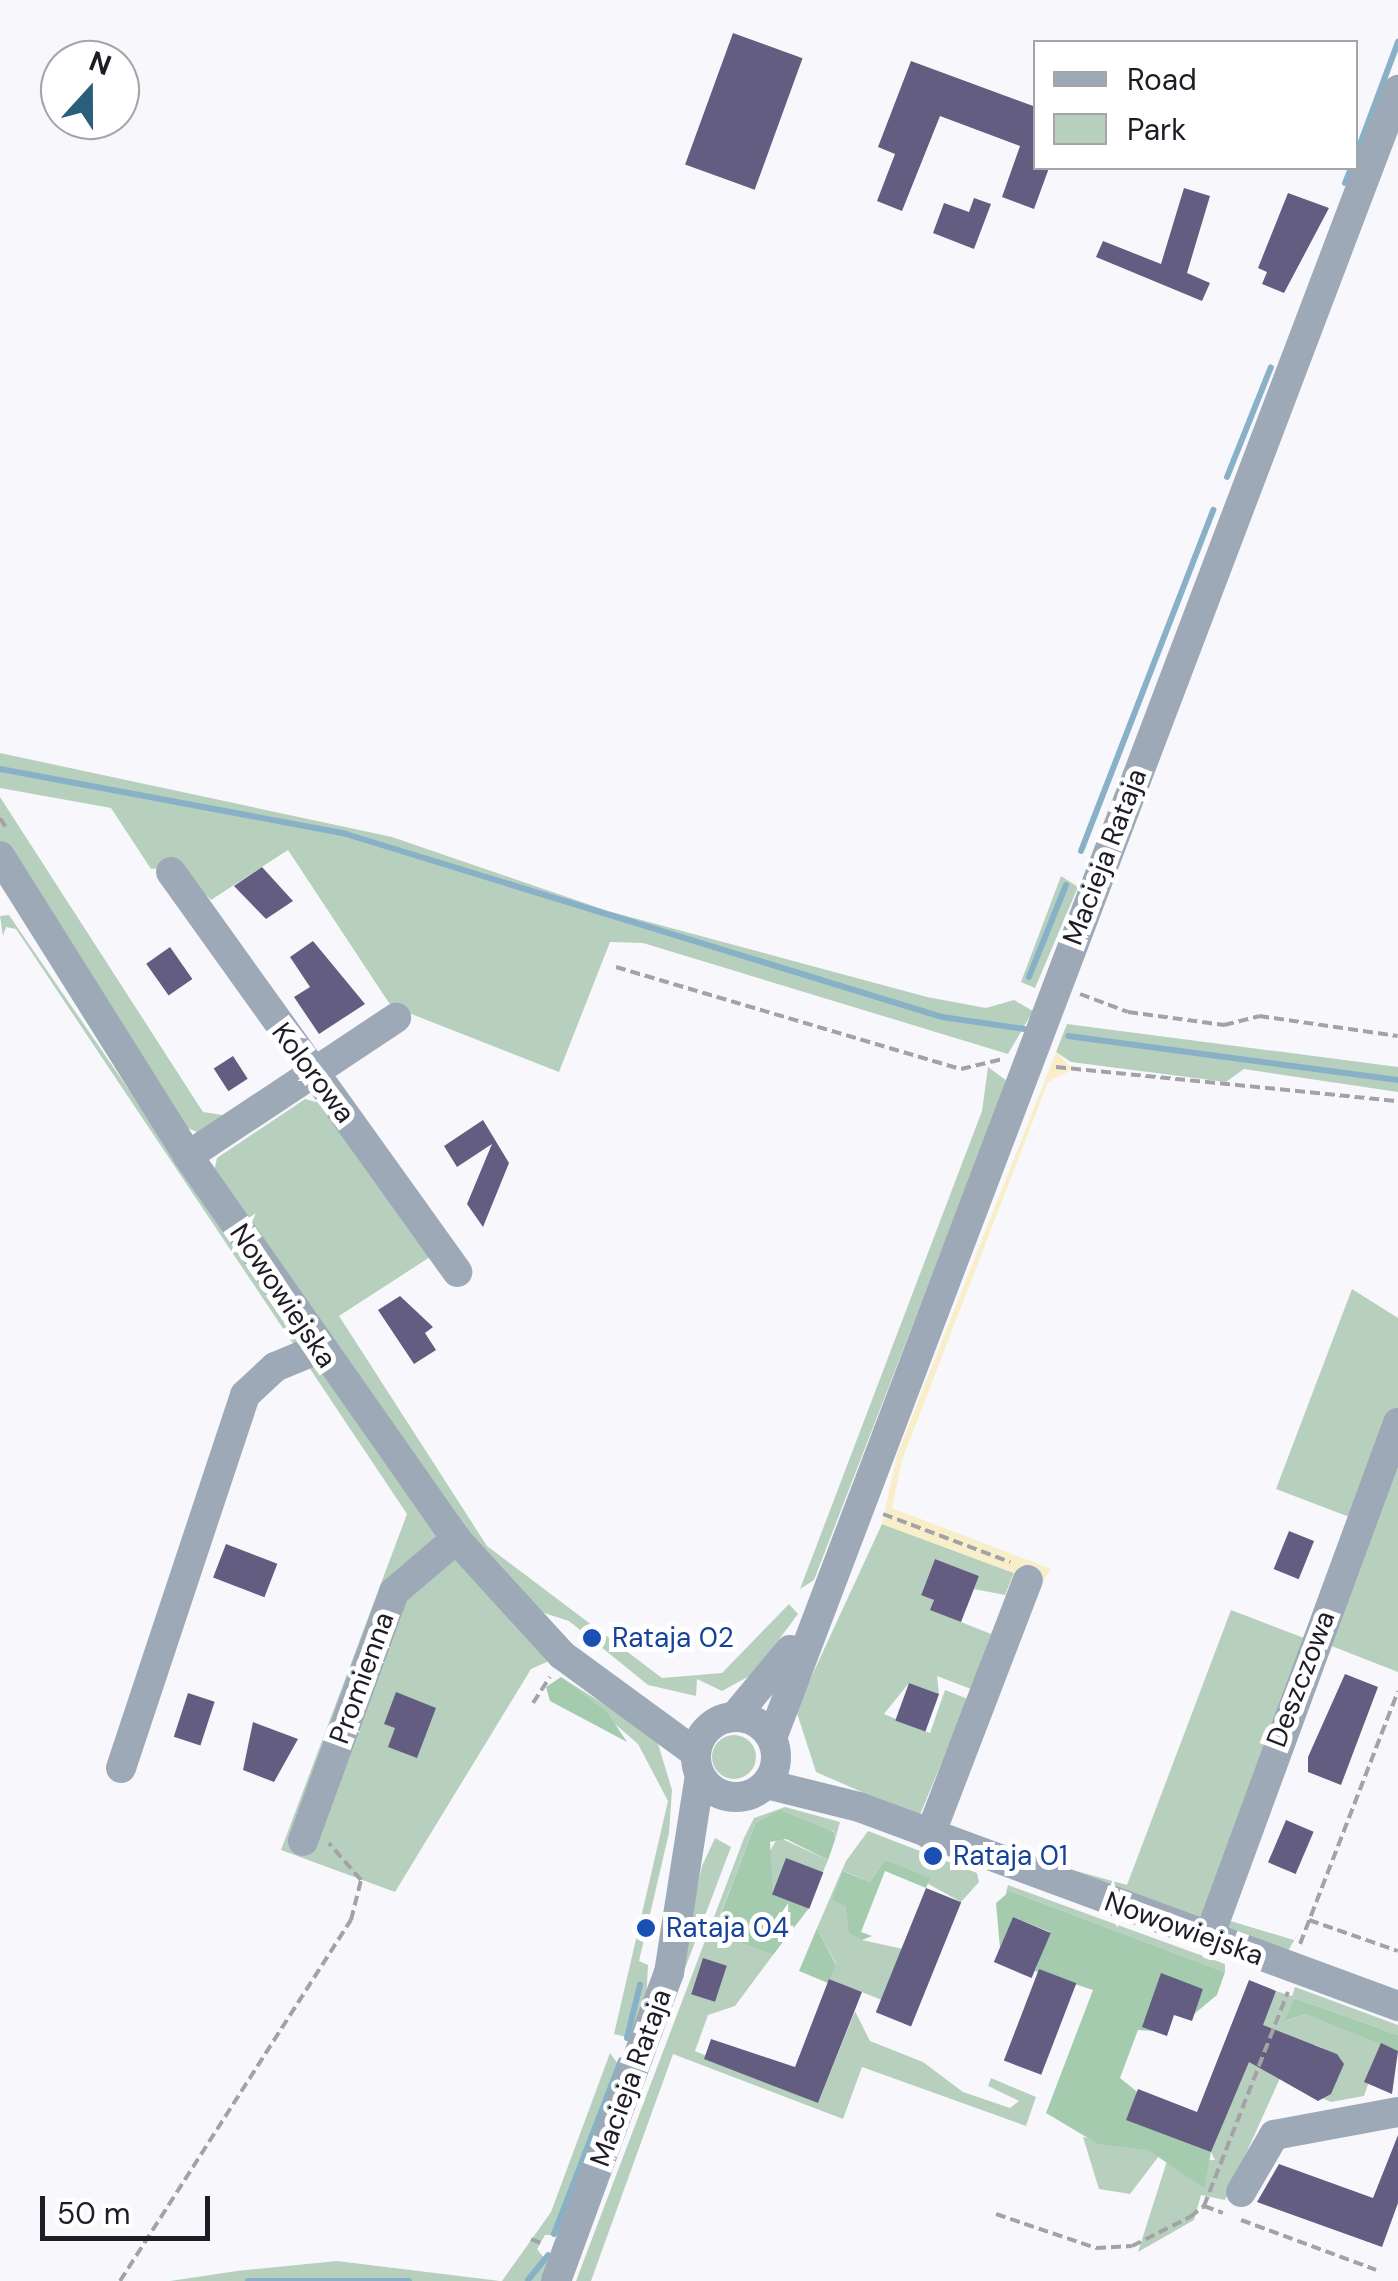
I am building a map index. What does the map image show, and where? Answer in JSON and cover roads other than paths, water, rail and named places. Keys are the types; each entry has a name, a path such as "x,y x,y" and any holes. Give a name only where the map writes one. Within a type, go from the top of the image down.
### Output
{"street":[{"name":"Macieja Rataja","path":"766,1784 808,1623 1398,90"},
{"name":"Nowowiejska","path":"6,866 188,1156 318,1349 456,1539 554,1648 737,1797"},
{"name":"Kolorowa","path":"171,872 457,1272"},
{"path":"188,1156 396,1018"},
{"path":"120,1768 244,1395 275,1367 318,1349"},
{"name":"Deszczowa","path":"1209,1938 1398,1422"},
{"name":"Promienna","path":"315,1837 394,1592 456,1539"},
{"path":"930,1835 1028,1580"},
{"name":"Macieja Rataja","path":"556,2281 669,1973 698,1764 725,1720 808,1623"},
{"name":"Nowowiejska","path":"614,1696 725,1720 774,1744 859,1807"},
{"name":"Nowowiejska","path":"766,1784 859,1807 1398,2006"},
{"path":"737,1797 766,1784"},
{"name":"Macieja Rataja","path":"686,1869 737,1797"},
{"path":"1241,2192 1274,2134 1398,2112"}],"waterway":[{"path":"1358,150 1398,42"},
{"path":"1345,183 1350,170"},
{"path":"1227,477 1271,367"},
{"path":"1081,851 1213,510"},
{"path":"0,769 346,834 942,1017 1024,1029"},
{"path":"1029,977 1066,885"},
{"path":"1068,1036 1398,1080"},
{"path":"627,2038 640,1985"},
{"path":"554,2234 621,2060"},
{"path":"528,2280 548,2255"},
{"path":"248,2281 409,2281"}],"place":[{"name":"Rataja 02","path":"592,1638"},
{"name":"Rataja 01","path":"933,1856"},
{"name":"Rataja 04","path":"646,1928"}]}
